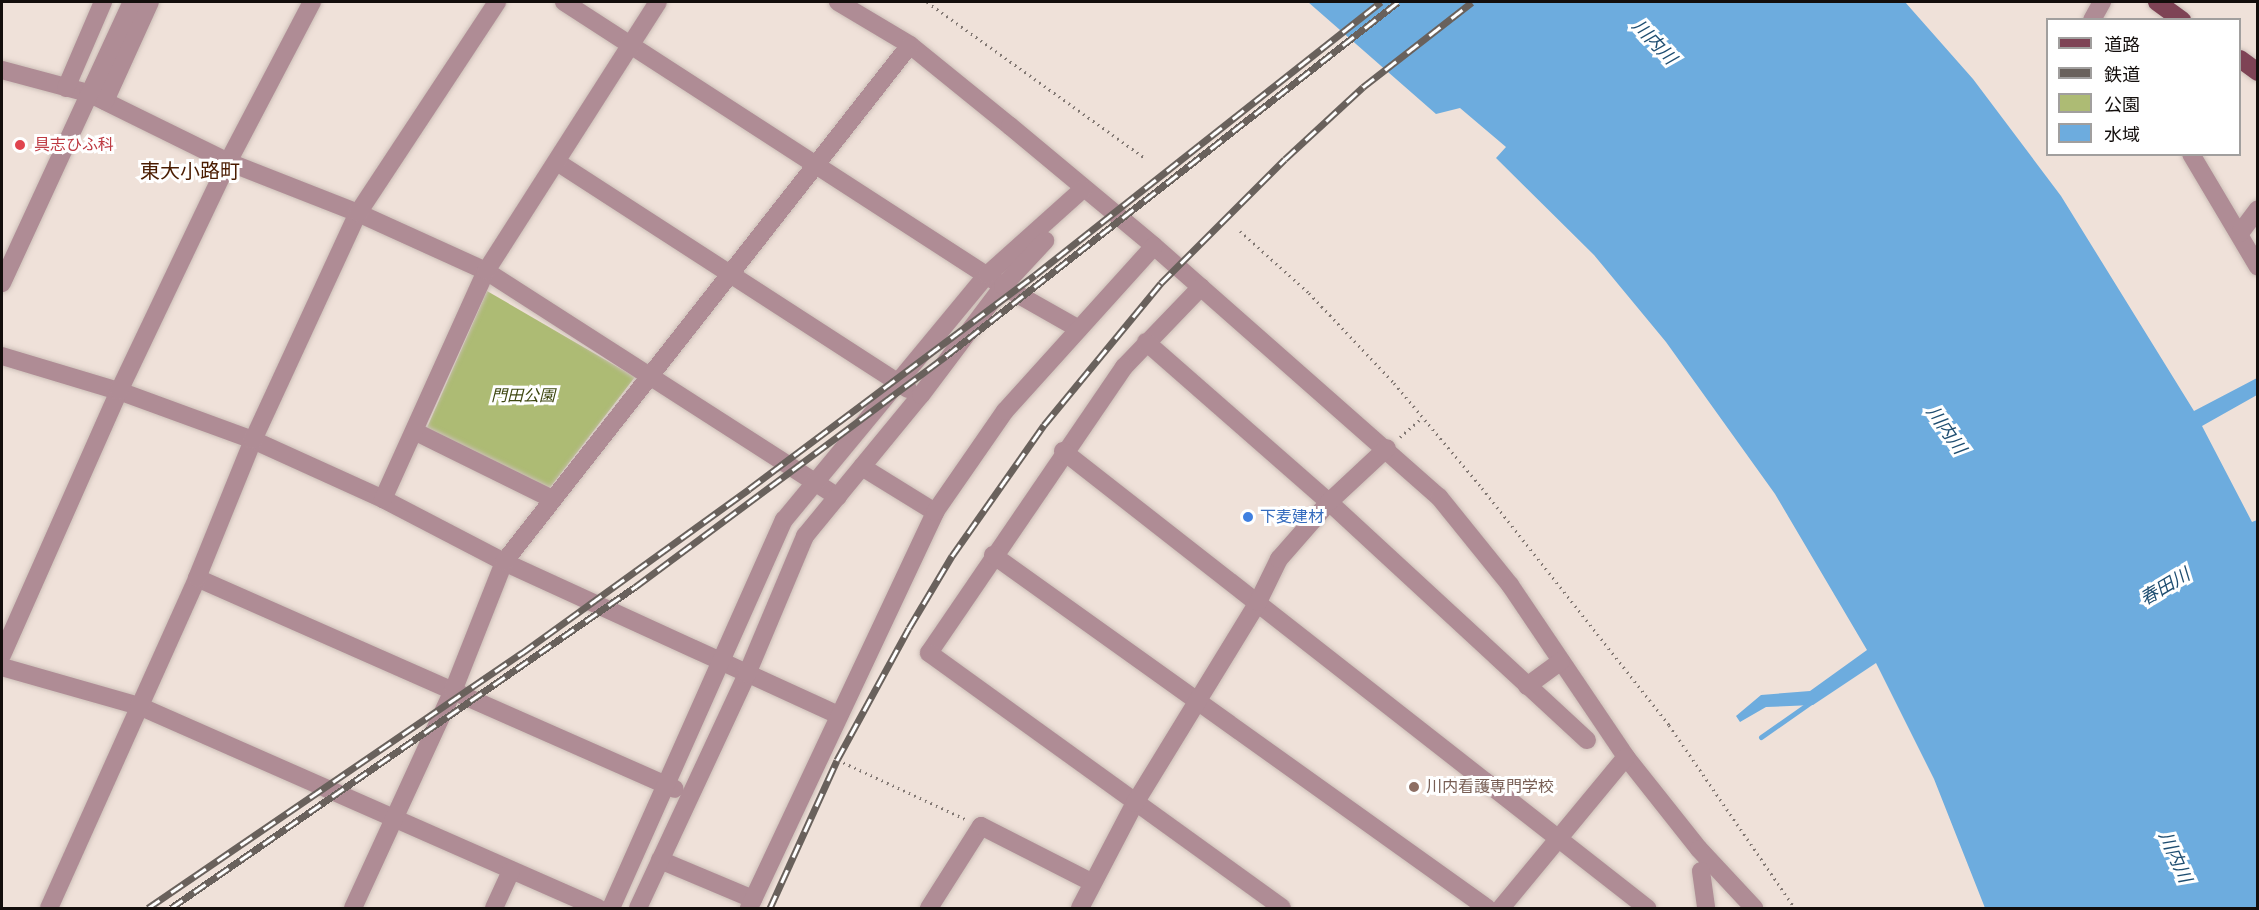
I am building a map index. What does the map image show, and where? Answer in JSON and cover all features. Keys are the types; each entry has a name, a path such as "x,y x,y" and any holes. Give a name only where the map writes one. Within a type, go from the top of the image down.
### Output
{"main road":[{"path":"2157,2 2179,18"},
{"path":"2241,61 2258,72"}],"street":[{"path":"66,88 103,2"},
{"path":"2,283 132,2"},
{"path":"105,101 150,2"},
{"path":"2,655 119,391 228,162 312,2"},
{"path":"49,909 197,578 253,440 358,213 497,2"},
{"path":"564,2 1003,286 1079,329"},
{"path":"383,499 416,432 486,271 658,2"},
{"path":"838,2 910,45 1154,246 1387,448 1476,539 1626,757 1699,849 1754,909"},
{"path":"2093,18 2102,2"},
{"path":"353,909 453,691 504,562 813,164 910,45"},
{"path":"2,70 88,93 228,162 358,213 486,271 649,374 814,484 838,497"},
{"path":"2192,156 2240,233 2258,267"},
{"path":"557,162 898,383 921,395"},
{"path":"611,909 784,520 987,275 1083,189"},
{"path":"638,909 747,674 805,536 921,395 1003,286 1068,216 1083,189"},
{"path":"2240,233 2258,209"},
{"path":"660,860 751,904 934,512 1005,411 1154,246"},
{"path":"1201,287 1146,342 1063,451 1058,466 993,555 929,653 1282,909"},
{"path":"1146,342 1329,502 1587,740"},
{"path":"2,356 119,391 253,440 383,499 504,562 838,715"},
{"path":"416,432 552,500"},
{"path":"1080,909 1091,882 1135,803 1258,603 1279,559 1329,502 1387,448"},
{"path":"1063,451 1647,909"},
{"path":"862,467 934,512"},
{"path":"993,555 1487,909"},
{"path":"197,578 690,795"},
{"path":"1527,686 1561,661"},
{"path":"2,667 139,706 598,909"},
{"path":"1501,909 1626,757"},
{"path":"929,909 981,826 1091,882"},
{"path":"494,909 511,871"},
{"path":"1701,871 1706,909"}],"path":[{"path":"927,2 1145,158"},
{"path":"1240,231 1309,293 1422,418 1669,725 1795,909"},
{"path":"1387,448 1422,418"},
{"path":"835,749 837,760 981,826"}],"green space":[{"name":"門田公園","path":"487,291 635,377 549,489 426,430"}],"water":[{"path":"1308,2 1905,2 1973,79 2061,196 2194,411 2257,378 2257,395 2202,426 2252,522 2257,520 2257,908 1985,908 1934,779 1876,663 1813,705 1766,707 1740,722 1736,716 1761,695 1810,691 1867,650 1775,494 1666,342 1594,255 1496,158 1506,147 1460,108 1436,114"}],"waterway":[{"path":"1761,737 1811,702"}],"railway":[{"path":"148,908 522,653 749,489 1035,275 1381,2"},
{"path":"171,908 635,587 946,356 1398,2"},
{"path":"770,908 837,760 909,628 952,556 1044,425 1161,283 1285,159 1363,87 1472,2"}],"place":[{"name":"具志ひふ科","path":"20,145"},
{"name":"下麦建材","path":"1248,517"},
{"name":"川内看護専門学校","path":"1414,787"}],"district":[{"name":"東大小路町","path":"190,171"}],"water label":[{"name":"川内川","path":"1654,42"},
{"name":"川内川","path":"1946,430"},
{"name":"春田川","path":"2165,587"},
{"name":"川内川","path":"2175,857"}]}
